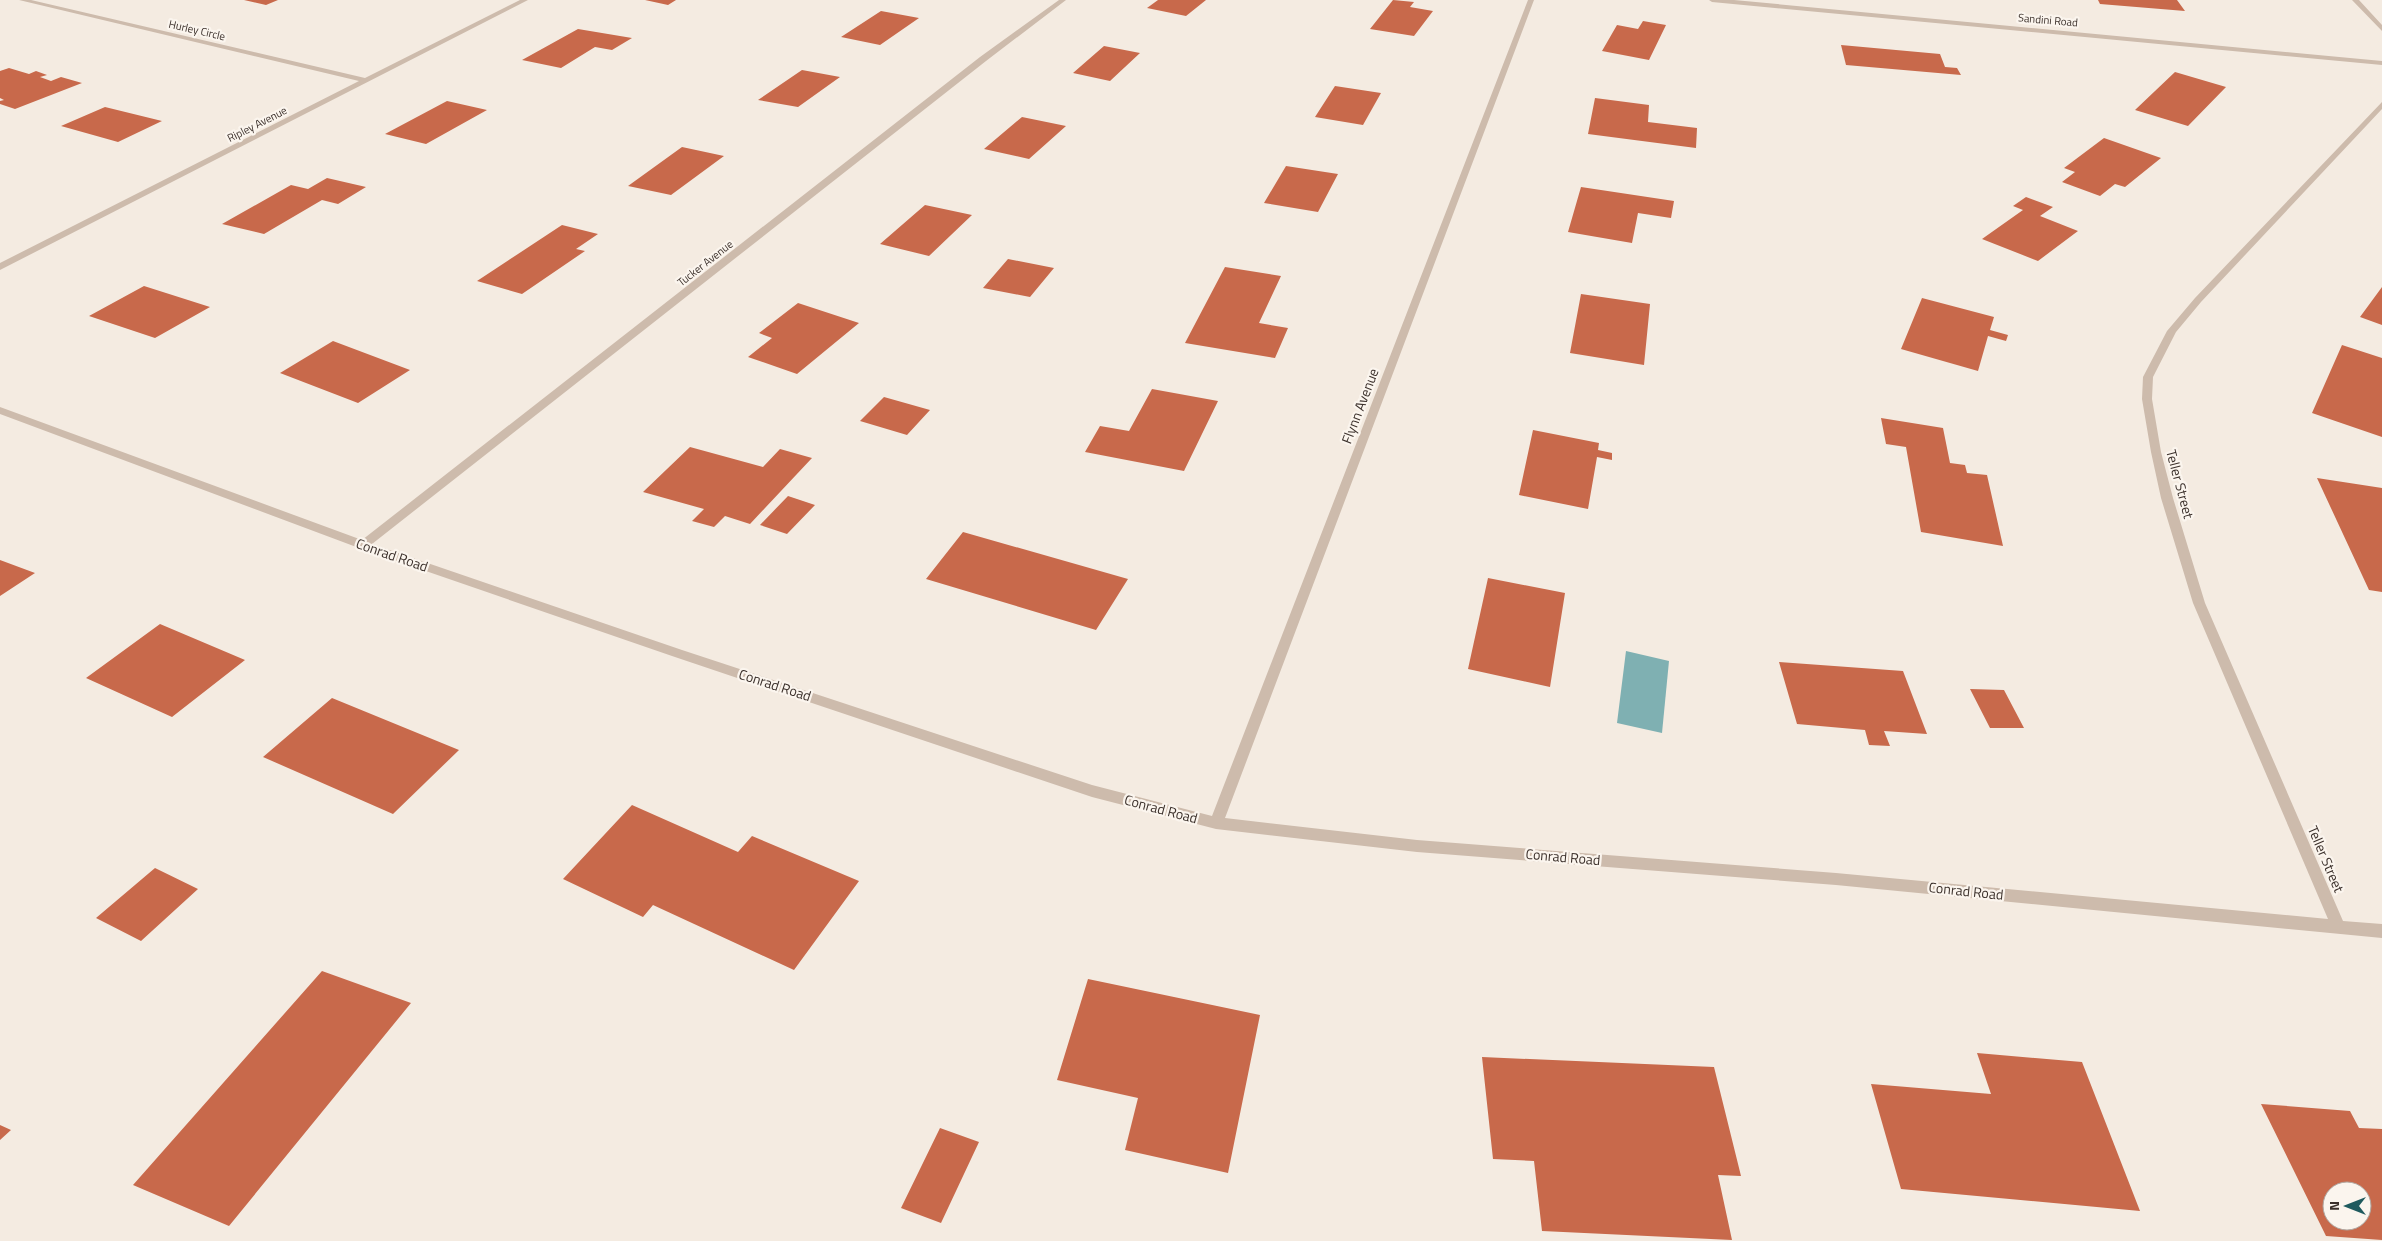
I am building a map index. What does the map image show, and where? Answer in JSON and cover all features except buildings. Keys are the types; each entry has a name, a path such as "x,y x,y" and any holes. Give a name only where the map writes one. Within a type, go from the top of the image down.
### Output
{"street":[{"name":"Hurley Circle","path":"22,0 367,81"},
{"name":"Ripley Avenue","path":"0,267 525,0"},
{"name":"Tucker Avenue","path":"363,545 1062,0"},
{"name":"Flynn Avenue","path":"1216,823 1531,0"},
{"name":"Sandini Road","path":"1712,0 2382,63"},
{"path":"2356,0 2382,29"},
{"name":"Teller Street","path":"2339,928 2199,603 2167,498 2146,399 2148,377 2172,332 2382,104"},
{"name":"Conrad Road","path":"0,410 363,545 677,653 1092,791 1216,823 1417,846 1836,879 2382,931"}],"water":[{"path":"1626,651 1669,661 1662,733 1617,723"}]}
